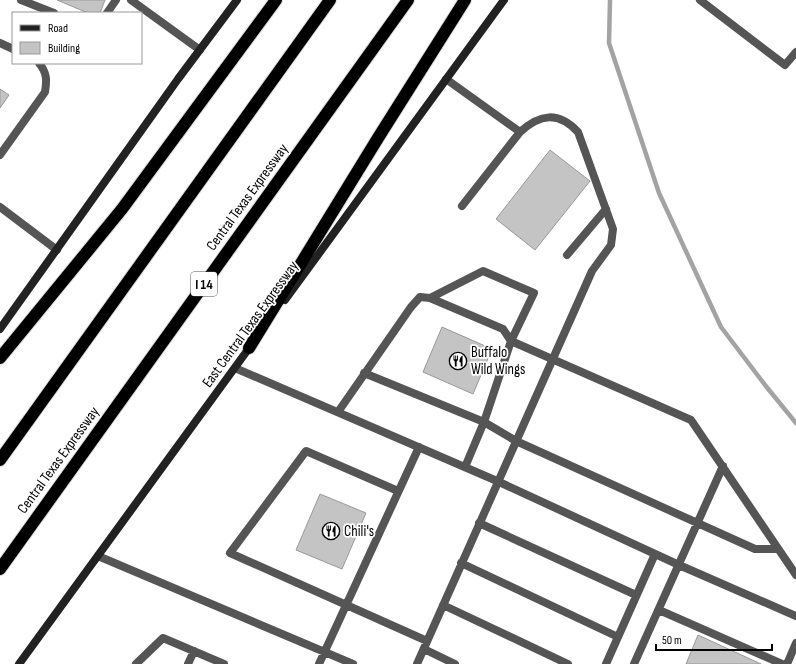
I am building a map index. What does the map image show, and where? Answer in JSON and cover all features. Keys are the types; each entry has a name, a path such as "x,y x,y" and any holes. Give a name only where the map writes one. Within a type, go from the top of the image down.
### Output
{"highway":[{"path":"0,358 122,209 276,0"},
{"path":"0,460 330,0"},
{"name":"Central Texas Expressway","path":"0,569 408,0"},
{"path":"250,348 378,138 466,0"}],"main road":[{"path":"0,329 237,0"},
{"name":"East Central Texas Expressway","path":"19,664 504,0"}],"lane":[{"path":"21,0 51,12"},
{"path":"108,12 116,0"},
{"path":"131,0 200,50"},
{"path":"700,0 786,65 796,52"},
{"path":"0,43 12,49"},
{"path":"0,155 45,92 47,82 44,69 40,64"},
{"path":"446,79 520,132"},
{"path":"417,664 497,481 592,271 611,245 613,229 578,132 572,125 559,118 546,117 530,122 520,132 462,206"},
{"path":"0,207 57,250"},
{"path":"568,254 606,209"},
{"path":"430,298 483,271 534,293 512,341 484,422 465,467"},
{"path":"338,412 364,373 420,296 430,298 503,329 512,341 691,420 796,575"},
{"path":"235,368 497,481 678,565 796,616"},
{"path":"364,373 484,422 516,441 755,548 778,549"},
{"path":"319,664 418,447"},
{"path":"398,492 306,451 230,553 427,641"},
{"path":"634,664 723,466"},
{"path":"479,523 636,595"},
{"path":"606,664 655,554"},
{"path":"98,556 353,664"},
{"path":"461,563 618,637"},
{"path":"443,605 568,664"},
{"path":"658,610 782,664"},
{"path":"136,664 162,638 224,664"},
{"path":"787,664 796,643"},
{"path":"424,649 455,664"},
{"path":"188,664 194,651"}],"building":[{"path":"57,0 105,0 100,12 86,12"},
{"path":"0,89 9,95 0,108"},
{"path":"550,150 590,181 535,250 496,219"},
{"name":"Buffalo Wild Wings","path":"442,327 492,349 473,394 423,372"},
{"name":"Chili's","path":"320,494 366,513 342,569 296,550"},
{"path":"698,635 761,664 686,664"}],"waterway":[{"path":"610,0 609,43 659,193 721,327 796,423"}],"place":[{"name":"Buffalo Wild Wings","path":"458,361"},
{"name":"Chili's","path":"331,531"}]}
